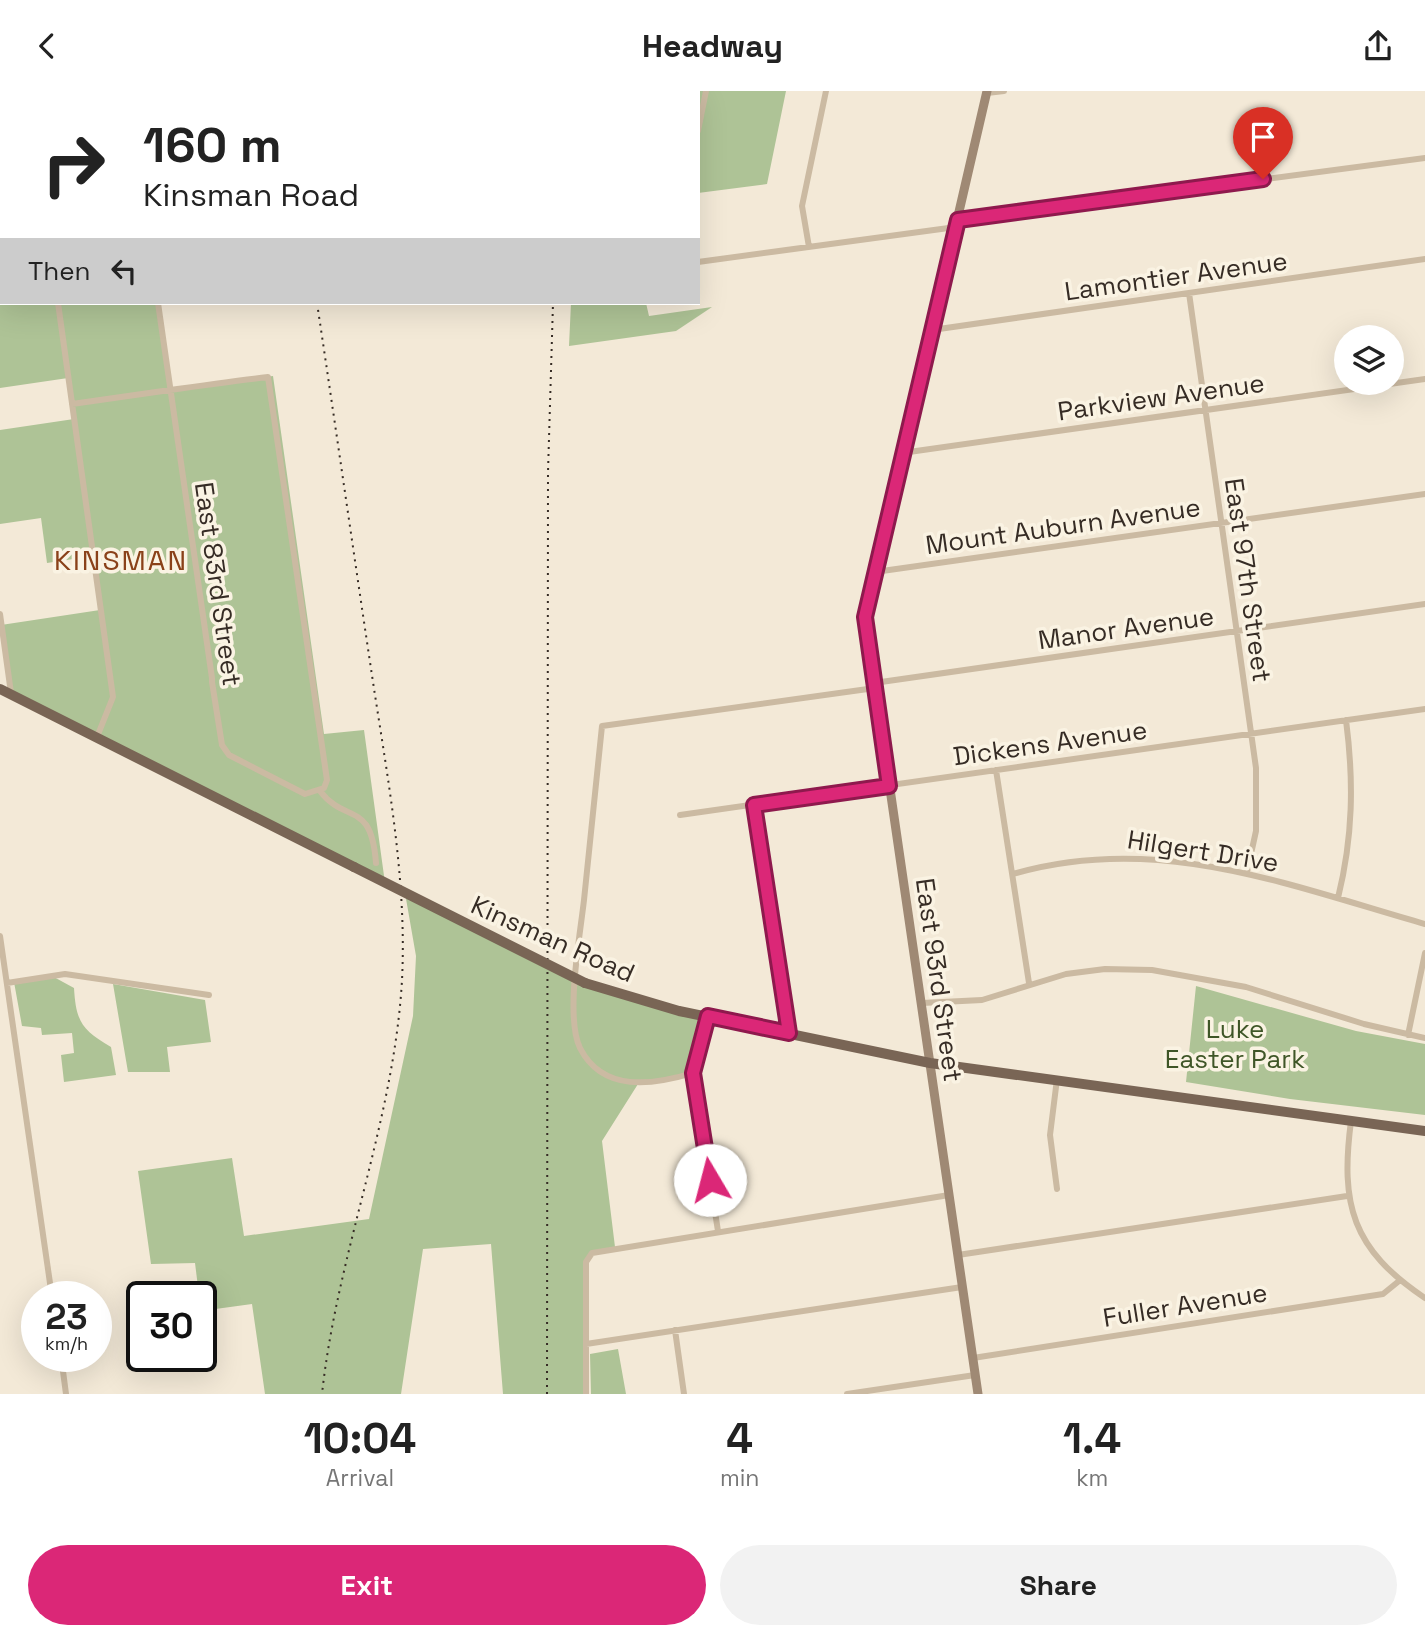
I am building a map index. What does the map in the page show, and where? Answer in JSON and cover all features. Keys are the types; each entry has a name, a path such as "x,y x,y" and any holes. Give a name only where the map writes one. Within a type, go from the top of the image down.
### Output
{"main road":[{"name":"East 93rd Street","path":"978,1394 865,617 873,572 987,92"},
{"name":"Kinsman Road","path":"0,689 585,983 630,998 930,1063 1425,1131"}],"street":[{"path":"700,121 706,91"},
{"path":"808,247 802,206 826,91"},
{"path":"987,92 1004,91"},
{"path":"700,262 1425,158"},
{"name":"Lamontier Avenue","path":"932,330 1425,259"},
{"name":"East 97th Street","path":"1189,293 1258,793 1256,831 1247,872"},
{"path":"58,305 113,697 97,737"},
{"name":"East 83rd Street","path":"158,305 222,745 229,755 305,794 320,791"},
{"path":"72,404 268,377 327,781 320,791 328,801 362,817 368,826 376,863"},
{"name":"Parkview Avenue","path":"902,453 1425,379"},
{"name":"Mount Auburn Avenue","path":"873,572 1425,494"},
{"name":"Manor Avenue","path":"693,1073 651,1083 622,1082 608,1076 587,1059 576,1034 576,972 602,726 1425,604"},
{"path":"0,614 11,694"},
{"name":"Dickens Avenue","path":"680,815 1425,709"},
{"path":"1338,898 1347,861 1353,807 1346,720"},
{"path":"996,770 1028,983"},
{"path":"754,805 789,1033"},
{"name":"Hilgert Drive","path":"1013,874 1076,859 1120,856 1247,872 1425,924"},
{"path":"0,936 50,1281"},
{"path":"1408,1035 1425,953"},
{"path":"922,1003 982,1000 1028,983 1105,969 1152,970 1246,987 1425,1038"},
{"path":"7,983 65,974 209,995"},
{"path":"708,1016 693,1073 718,1231"},
{"path":"1057,1189 1050,1135 1058,1079"},
{"path":"1350,1121 1346,1164 1347,1196 1354,1218 1378,1260 1399,1281 1425,1298"},
{"path":"586,1394 586,1262 592,1254 718,1231 949,1195"},
{"path":"958,1255 1347,1196"},
{"name":"Fuller Avenue","path":"973,1358 1383,1294 1399,1281"},
{"path":"586,1344 962,1287"},
{"path":"675,1330 684,1394"},
{"path":"63,1372 66,1394"},
{"path":"847,1394 975,1375"}],"green space":[{"path":"700,91 786,91 767,184 700,193"},
{"path":"0,305 159,305 170,390 273,376 324,734 364,730 385,883 11,693 1,625 100,610 93,556 47,563 41,518 0,524 0,430 74,419 68,378 0,388"},
{"path":"571,305 646,305 649,316 712,307 676,331 569,346"},
{"path":"405,893 585,983 708,1016 693,1073 638,1084 602,1141 615,1247 592,1253 586,1262 586,1394 503,1394 491,1244 423,1249 401,1394 265,1394 252,1304 217,1309 217,1281 197,1281 195,1263 151,1264 138,1171 232,1158 244,1236 369,1219 413,1016 416,956"},
{"path":"52,976 74,988 82,1024 111,1047 116,1075 64,1082 61,1055 74,1053 72,1033 42,1035 41,1028 22,1026 14,982"},
{"path":"113,984 205,1000 211,1042 167,1047 170,1072 128,1072"},
{"name":"Luke Easter Park","path":"1196,986 1356,1031 1425,1044 1425,1115 1290,1099 1186,1082"},
{"path":"618,1349 626,1394 591,1394 590,1354"}],"railway":[{"path":"317,305 390,793 399,868 403,943 397,1033 388,1084 340,1290 322,1394"},
{"path":"547,1394 548,472 553,305"}],"district":[{"name":"KINSMAN","path":"121,560"}],"route":[{"path":"710,1180 693,1073 708,1016 789,1033 754,805 889,786 865,617 873,572 958,220 1263,179"}]}
